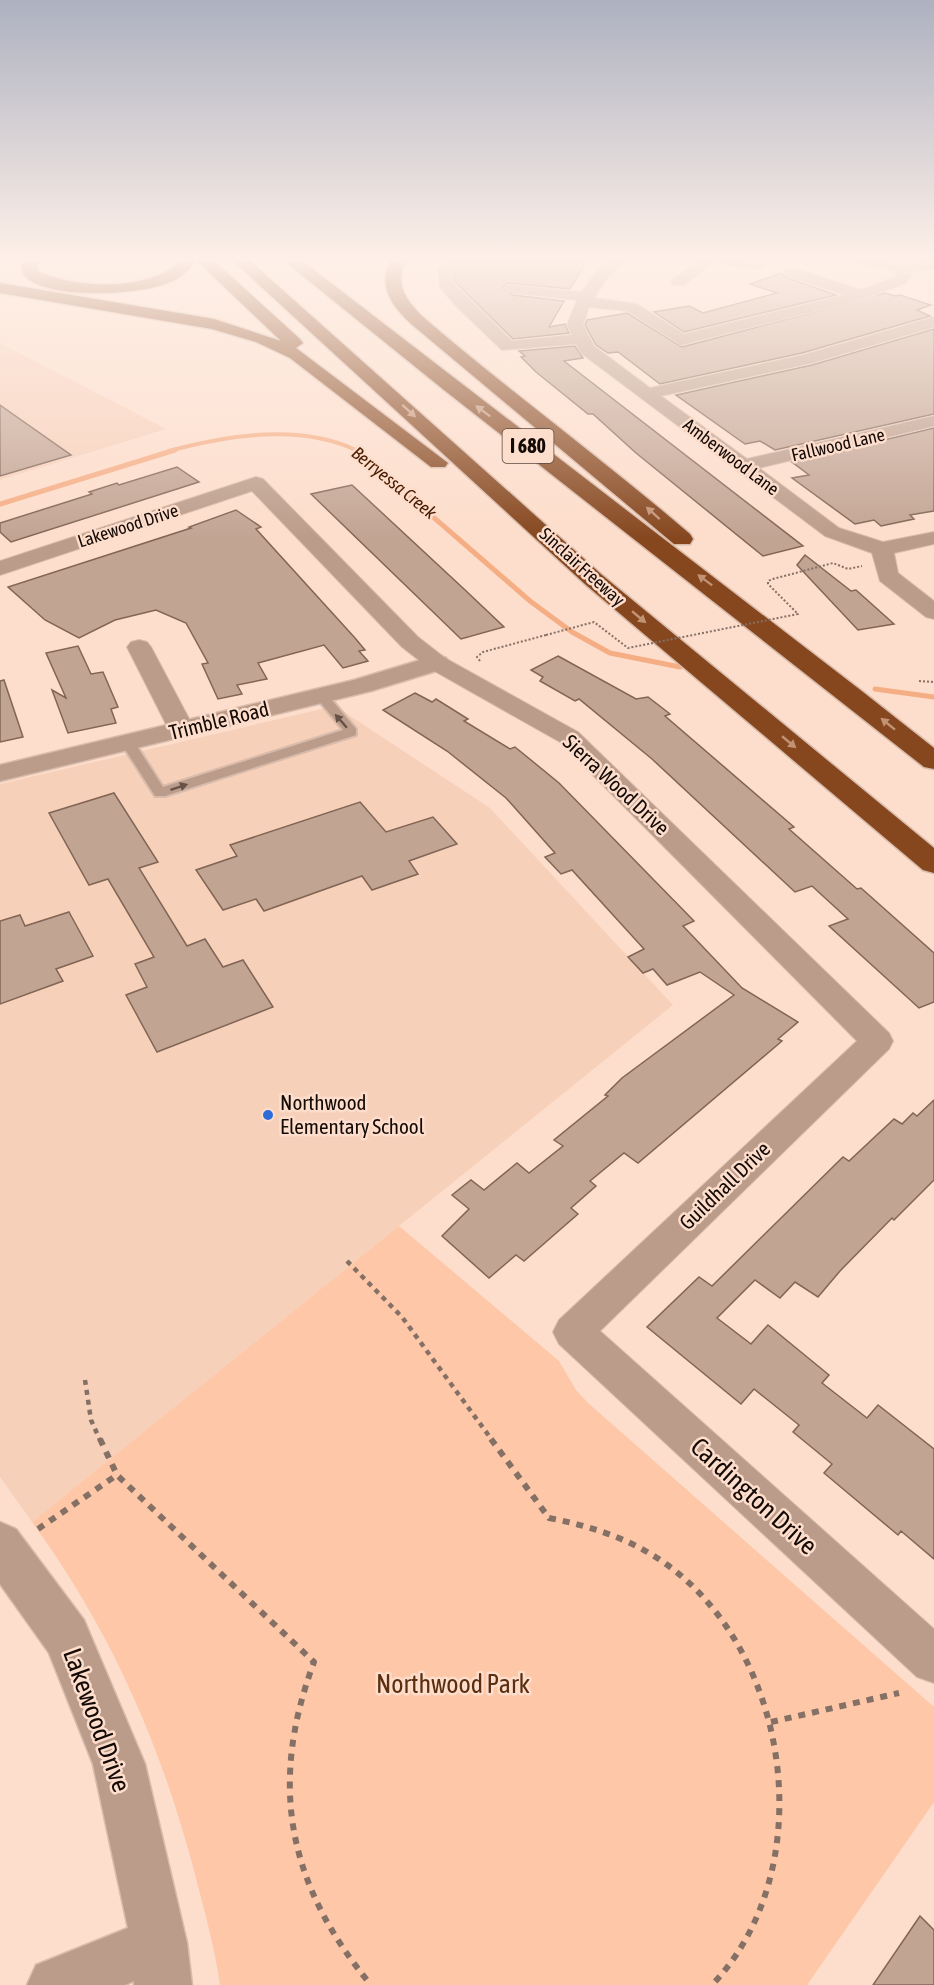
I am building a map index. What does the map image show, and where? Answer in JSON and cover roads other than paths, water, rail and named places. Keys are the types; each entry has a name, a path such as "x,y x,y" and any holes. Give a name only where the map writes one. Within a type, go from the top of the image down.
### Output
{"highway":[{"path":"293,353 594,580"},
{"path":"305,353 355,399"},
{"name":"Sinclair Freeway","path":"342,353 594,580 934,863"},
{"name":"I 680","path":"406,353 768,628 934,761"},
{"path":"450,353 643,503 734,585 768,628"},
{"path":"456,353 472,368"}],"street":[{"name":"Amberwood Lane","path":"592,353 832,532 882,549"},
{"path":"645,394 828,353"},
{"name":"Fallwood Lane","path":"742,466 934,421"},
{"name":"Lakewood Drive","path":"0,568 256,483"},
{"name":"Sierra Wood Drive","path":"256,483 410,642 437,663 569,737 877,1041"},
{"path":"934,538 882,549 888,576 934,612"},
{"path":"139,646 182,730"},
{"name":"Trimble Road","path":"0,773 321,696 437,663"},
{"name":"Guildhall Drive","path":"573,1332 877,1041"},
{"name":"Cardington Drive","path":"573,1332 934,1660"},
{"name":"Lakewood Drive","path":"19,1537 67,1638 119,1764 161,1964"},
{"path":"56,1985 161,1964"}],"lane":[{"path":"128,743 160,793 351,732 321,696"}],"waterway":[{"name":"Berryessa Creek","path":"169,451 216,440 265,434 313,437 336,442 356,450"},
{"name":"Berryessa Creek","path":"0,504 175,450"},
{"name":"Berryessa Creek","path":"356,450 530,601 572,632 610,653 680,667"},
{"name":"Berryessa Creek","path":"875,689 934,697"}],"place":[{"name":"Northwood Elementary School","path":"268,1115"}],"park label":[{"name":"Northwood Park","path":"453,1684"}]}
